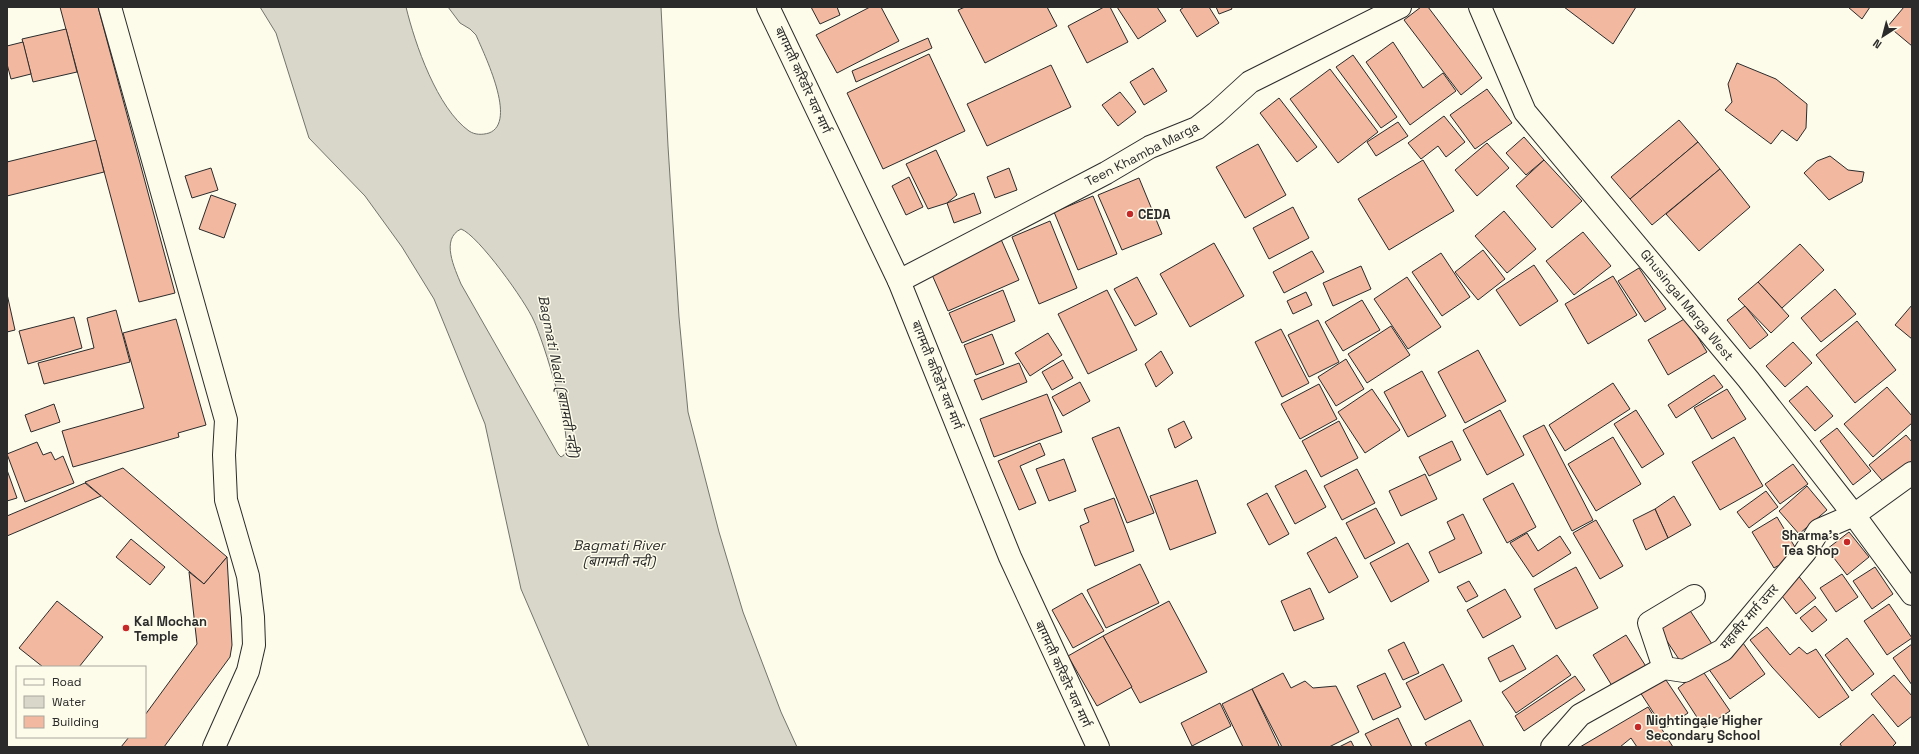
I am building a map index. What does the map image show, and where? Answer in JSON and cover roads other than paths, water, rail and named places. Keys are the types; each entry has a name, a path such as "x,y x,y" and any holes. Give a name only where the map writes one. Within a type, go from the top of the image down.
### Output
{"street":[{"path":"110,7 226,420 224,455 226,500 248,576 253,617 254,645 248,671 214,747"},
{"name":"बागमती करिडोर यल मार्ग","path":"768,7 899,281 1010,557 1090,733 1098,747"},
{"name":"Teen Khamba Marga","path":"899,281 1106,173 1150,147 1197,128 1250,82 1400,7"},
{"name":"Ghusingal Marga West","path":"1480,7 1525,112 1748,379 1854,515 1912,594"},
{"name":"महाबीर मार्ग उत्तर","path":"1664,668 1684,671 1723,650 1805,552 1819,530 1854,515 1912,473"},
{"path":"1552,747 1580,716 1664,668 1649,623 1694,596"}],"water":[{"name":"Bagmati River (बागमती नदी)","path":"260,7 406,7 421,56 437,91 457,121 469,131 476,134 481,134 489,133 497,126 500,116 500,102 491,71 476,35 460,23 448,7 661,7 679,317 688,412 719,532 743,612 781,712 797,747 589,747 521,589 485,424 434,299 402,247 365,196 309,138 276,33","holes":["461,229 469,234 501,270 522,299 534,321 544,348 562,411 566,446 564,455 561,457 461,284 451,255 451,240"]}],"place":[{"name":"CEDA","path":"1130,214"},
{"name":"Sharma's Tea Shop","path":"1847,542"},
{"name":"Kal Mochan Temple","path":"126,628"},
{"name":"Nightingale Higher Secondary School","path":"1638,727"}],"water label":[{"name":"Bagmati Nadi (बागमती नदी)","path":"559,376"}]}
